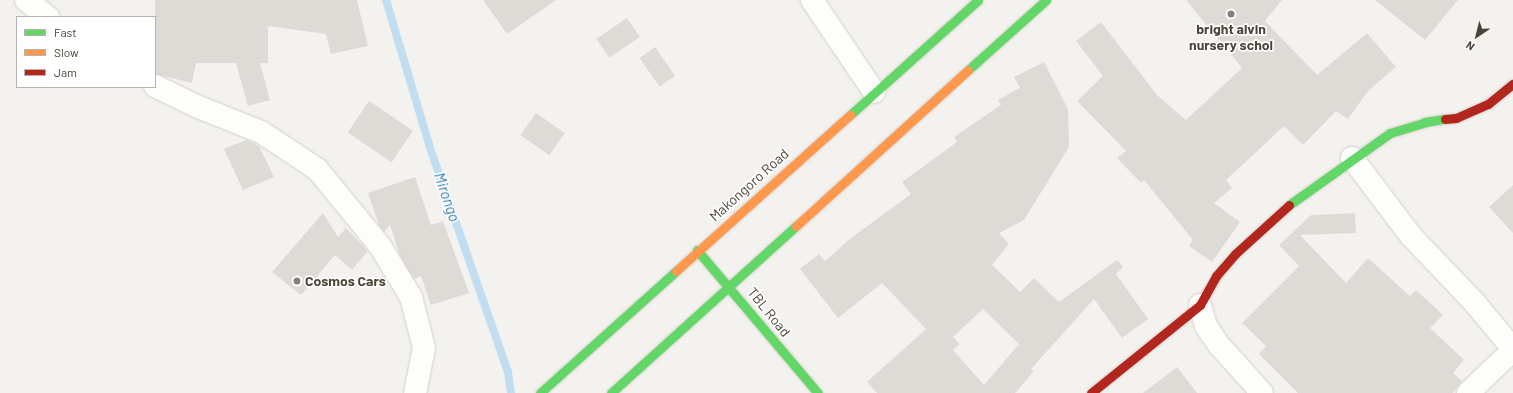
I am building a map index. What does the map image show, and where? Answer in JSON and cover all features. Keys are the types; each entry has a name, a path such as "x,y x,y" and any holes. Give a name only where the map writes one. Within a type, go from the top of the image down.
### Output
{"main road":[{"name":"Makongoro Road","path":"540,393 697,250 978,0"},
{"path":"611,393 731,287 1046,0"},
{"path":"1091,393 1200,305 1216,276 1235,254 1280,212 1352,158 1390,133 1425,122 1456,118 1481,107 1513,84"},
{"name":"TBL Road","path":"697,250 731,287 818,393"}],"street":[{"path":"26,0 47,16"},
{"path":"812,0 874,92"},
{"path":"156,86 196,106 261,132 317,169 380,246 411,297 424,348 415,393"},
{"path":"1352,158 1411,236 1474,302 1513,350 1468,393"},
{"path":"1200,305 1206,326 1219,345 1262,393"}],"building":[{"path":"155,0 357,0 368,46 331,54 326,34 268,26 268,63 260,63 270,100 248,106 236,63 196,63 192,83 156,74"},
{"path":"483,0 556,0 507,34"},
{"path":"1186,0 1282,0 1265,21 1317,75 1367,33 1396,67 1368,91 1348,119 1336,111 1303,145 1284,126 1226,180 1232,188 1214,203 1240,222 1212,262 1189,246 1193,240 1144,180 1141,183 1117,158 1126,151 1077,101 1103,76 1076,41 1101,22 1157,95 1186,120 1242,68"},
{"path":"1375,0 1458,0 1425,40"},
{"path":"627,18 640,37 609,58 596,39"},
{"path":"655,47 675,76 660,87 639,58"},
{"path":"1044,62 1068,109 1069,147 1024,220 999,233 1009,244 992,265 1020,292 1034,278 1059,302 1117,260 1123,267 1116,274 1148,319 1122,338 1094,299 1031,369 1034,371 1015,393 877,393 867,382 926,329 882,283 838,318 800,269 819,254 825,261 851,238 911,194 902,182 957,142 954,137 1001,105 998,100 1020,88 1014,77","holes":["983,309 1019,344 984,385 953,350 960,344 953,337"]},
{"path":"369,101 413,131 392,162 348,133"},
{"path":"536,113 565,133 549,155 521,135"},
{"path":"246,140 259,146 274,177 243,190 224,149"},
{"path":"415,177 431,225 443,221 469,293 431,305 421,276 414,279 400,256 390,225 384,232 379,225 368,193"},
{"path":"1513,185 1513,233 1489,207"},
{"path":"323,213 338,237 346,228 368,251 352,270 335,255 301,295 272,272"},
{"path":"1355,213 1356,233 1300,235 1346,283 1368,258 1410,296 1416,290 1443,315 1430,328 1464,360 1453,373 1462,381 1453,393 1298,393 1259,354 1266,346 1242,323 1299,266 1279,245 1311,215"},
{"path":"1177,367 1197,393 1143,393"}],"waterway":[{"name":"Mirongo","path":"386,0 430,148 508,372 511,393"}],"traffic: fast":[{"path":"850,115 978,0"},
{"path":"968,70 1046,0"},
{"path":"1289,205 1390,133 1425,122 1445,119"},
{"path":"611,393 796,226"},
{"path":"697,250 818,393"},
{"path":"540,393 676,271"}],"traffic: slow":[{"path":"796,226 968,70"},
{"path":"676,271 850,115"}],"traffic: jam":[{"path":"1445,119 1456,118 1488,104 1513,84"},
{"path":"1091,393 1200,305 1216,276 1235,254 1289,205"}],"place":[{"name":"bright alvin nursery schol","path":"1231,14"},
{"name":"Cosmos Cars","path":"297,281"}]}
